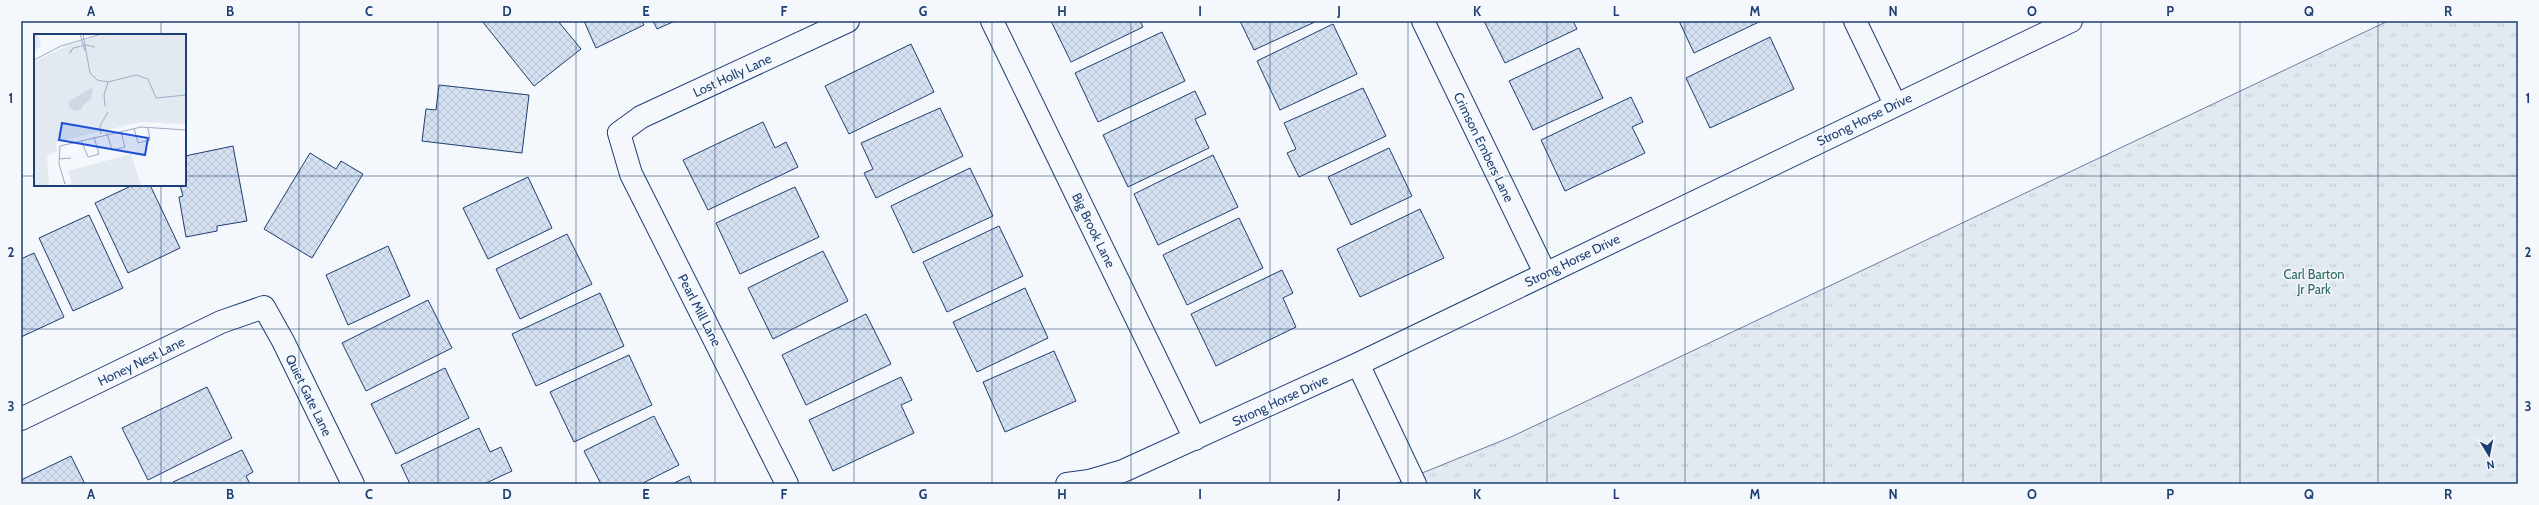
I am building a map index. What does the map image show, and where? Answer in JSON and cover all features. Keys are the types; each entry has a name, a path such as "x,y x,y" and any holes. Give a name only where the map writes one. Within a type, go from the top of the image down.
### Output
{"street":[{"name":"Lost Holly Lane","path":"619,133 641,117 848,21"},
{"name":"Big Brook Lane","path":"992,21 1195,439"},
{"name":"Crimson Embers Lane","path":"1423,21 1545,273"},
{"path":"1856,21 1895,104"},
{"name":"Strong Horse Drive","path":"1067,484 1090,480 1123,471 1358,364 1895,104 2071,21"},
{"name":"Pearl Mill Lane","path":"619,133 632,174 786,484"},
{"name":"Honey Nest Lane","path":"21,419 221,322 264,307"},
{"name":"Quiet Gate Lane","path":"264,307 283,341 353,484"},
{"path":"1358,364 1414,484"}],"green space":[{"name":"Carl Barton Jr Park","path":"2388,21 2518,21 2518,484 1395,484 1511,437"}],"building":[{"path":"482,21 558,21 581,49 534,86"},
{"path":"584,21 642,21 644,25 596,48"},
{"path":"653,21 675,21 657,29"},
{"path":"1051,21 1140,21 1143,27 1071,62"},
{"path":"1240,21 1317,21 1254,50"},
{"path":"1484,21 1573,21 1577,29 1505,63"},
{"path":"1679,21 1761,21 1694,53"},
{"path":"1333,24 1357,74 1280,110 1257,61"},
{"path":"1162,32 1185,81 1098,122 1075,73"},
{"path":"1770,37 1794,89 1710,128 1686,78"},
{"path":"911,44 934,92 849,134 825,86"},
{"path":"1579,48 1603,98 1533,130 1509,81"},
{"path":"439,85 529,95 522,153 422,141 426,109 436,110"},
{"path":"1363,88 1386,136 1299,177 1287,153 1296,149 1284,123"},
{"path":"1195,91 1206,114 1195,119 1209,148 1128,187 1103,135"},
{"path":"1631,97 1643,122 1632,127 1645,153 1565,191 1541,140"},
{"path":"940,108 963,156 876,198 864,173 873,169 861,143"},
{"path":"763,122 775,148 786,142 798,167 708,210 683,160"},
{"path":"233,146 247,221 217,226 217,231 186,237 179,197 183,196 180,186 186,186 186,156"},
{"path":"1389,148 1412,196 1351,225 1328,177"},
{"path":"310,153 336,169 341,161 363,174 312,258 264,229"},
{"path":"1213,155 1238,207 1158,245 1134,194"},
{"path":"970,168 993,216 913,253 891,206"},
{"path":"528,177 552,228 488,259 463,208"},
{"path":"131,186 150,186 180,248 128,273 95,203"},
{"path":"795,187 819,237 740,274 716,223"},
{"path":"1420,209 1444,258 1360,297 1337,249"},
{"path":"89,215 123,288 73,311 39,238"},
{"path":"1239,218 1263,268 1187,305 1163,255"},
{"path":"999,226 1023,276 947,312 923,262"},
{"path":"567,234 592,284 520,319 496,269"},
{"path":"388,246 410,296 348,325 326,275"},
{"path":"823,251 848,301 773,339 748,288"},
{"path":"34,253 64,317 21,337 21,259"},
{"path":"1282,270 1293,293 1283,298 1296,327 1216,366 1191,314"},
{"path":"1025,288 1048,338 977,372 953,322"},
{"path":"600,293 624,346 536,386 512,334"},
{"path":"428,300 452,348 366,391 342,343"},
{"path":"866,314 891,364 806,405 782,355"},
{"path":"1054,351 1076,401 1005,432 983,382"},
{"path":"629,355 652,405 574,442 550,392"},
{"path":"445,368 469,418 396,454 371,404"},
{"path":"901,377 912,400 901,405 914,433 833,471 809,420"},
{"path":"207,387 232,438 148,480 122,428"},
{"path":"654,416 679,465 641,484 601,484 584,451"},
{"path":"479,428 490,452 501,447 512,471 484,484 410,484 401,465"},
{"path":"242,450 253,472 246,476 250,484 174,484 173,482"},
{"path":"71,456 85,484 21,484 21,480"},
{"path":"689,476 692,484 672,484"}]}
